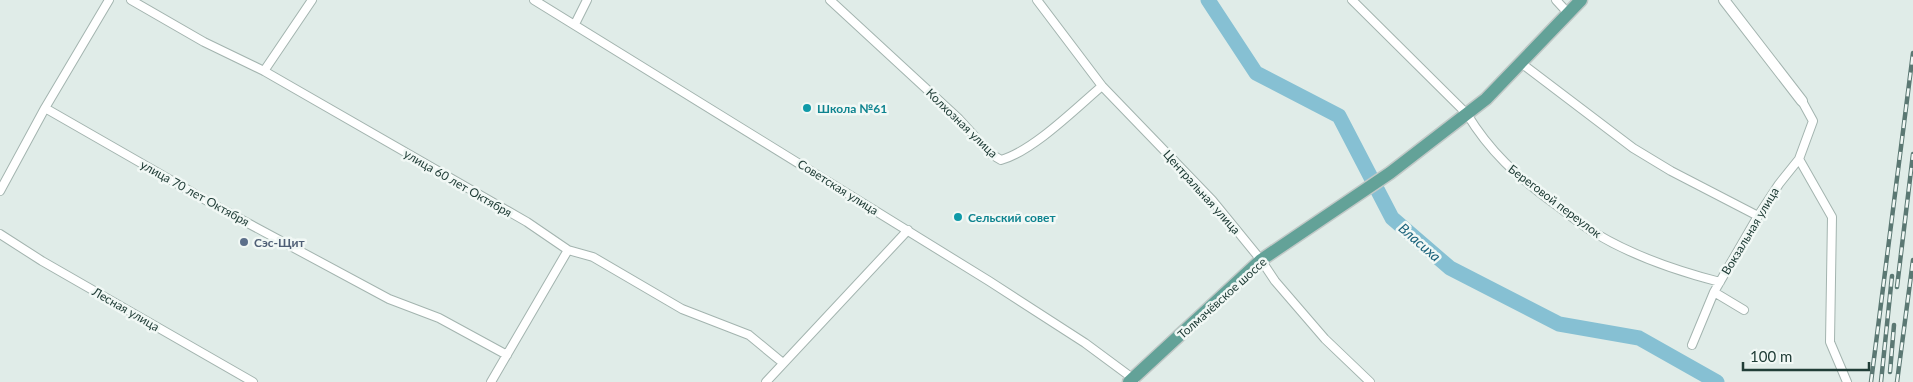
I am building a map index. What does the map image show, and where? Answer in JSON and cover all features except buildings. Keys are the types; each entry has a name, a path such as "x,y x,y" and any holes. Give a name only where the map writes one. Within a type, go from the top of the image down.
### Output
{"main road":[{"name":"Толмачёвское шоссе","path":"1132,381 1261,260 1390,173 1486,99 1582,0"}],"street":[{"path":"0,191 45,108 109,0"},
{"name":"улица 60 лет Октября","path":"131,0 204,42 264,71 527,222 568,250 593,257 682,309 749,336 783,363"},
{"path":"264,71 312,0"},
{"name":"Советская улица","path":"534,0 908,230 1085,344 1132,381"},
{"path":"575,24 587,0"},
{"name":"Колхозная улица","path":"830,0 959,119 991,154 1001,160 1013,157 1102,86"},
{"name":"Центральная улица","path":"1037,0 1102,86 1212,200 1261,260 1275,281 1325,339 1370,382"},
{"name":"Береговой переулок","path":"1352,0 1467,114 1475,128 1501,161 1530,186 1594,232 1646,257 1699,277 1720,282"},
{"path":"1556,0 1568,13"},
{"name":"Вокзальная улица","path":"1692,345 1714,292 1758,216 1779,184 1799,159 1813,121 1802,101 1724,0"},
{"path":"1521,63 1633,148 1671,171 1758,216"},
{"name":"улица 70 лет Октября","path":"45,108 216,206 389,299 438,318 507,355"},
{"path":"1799,159 1832,217 1830,342 1847,382"},
{"path":"766,382 908,230"},
{"name":"Лесная улица","path":"0,234 42,261 253,382"},
{"path":"491,382 568,250"},
{"path":"1714,292 1744,310"}],"waterway":[{"name":"Власиха","path":"1208,0 1256,73 1339,116 1392,218 1450,268 1559,324 1639,338 1717,382"}],"railway":[{"path":"1871,382 1913,53"},
{"path":"1897,287 1913,154"},
{"path":"1897,382 1913,260"},
{"path":"1881,382 1892,276"},
{"path":"1890,372 1894,325"}],"place":[{"name":"Школа №61","path":"807,108"},
{"name":"Сельский совет","path":"958,217"},
{"name":"Сэс-Щит","path":"244,242"}]}
